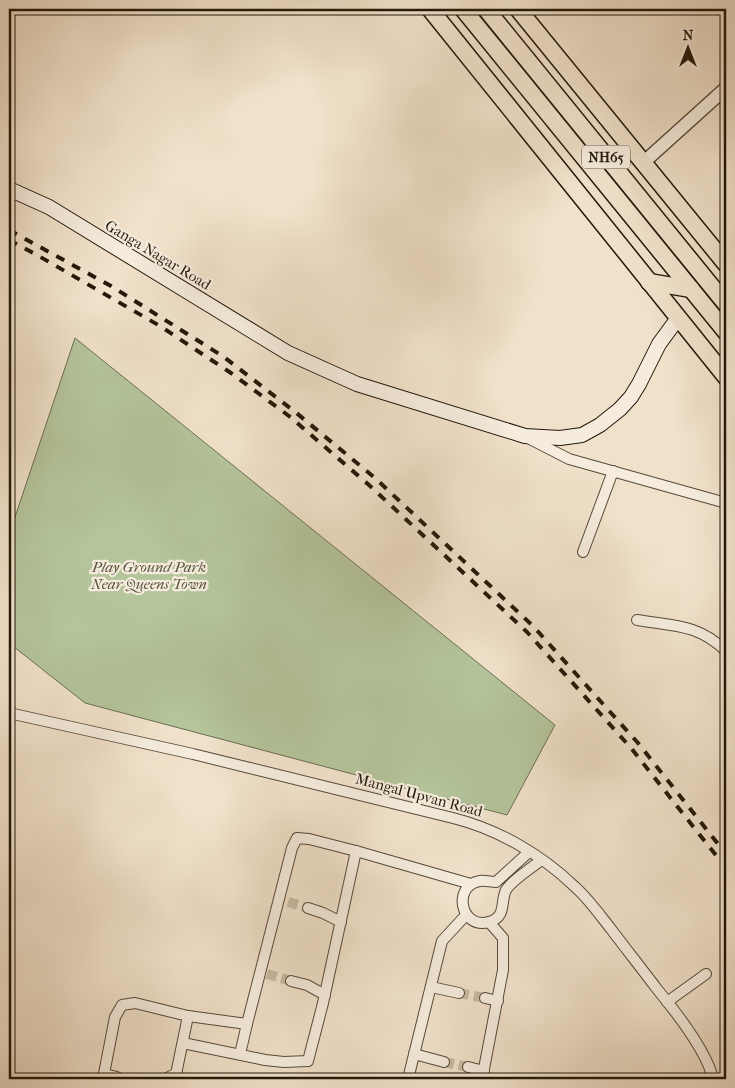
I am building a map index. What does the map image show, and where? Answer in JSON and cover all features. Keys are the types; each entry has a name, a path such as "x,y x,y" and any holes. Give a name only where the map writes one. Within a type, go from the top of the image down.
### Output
{"main road":[{"path":"430,9 726,377"},
{"name":"NH65","path":"463,9 726,332"},
{"name":"NH65","path":"486,9 726,304"},
{"path":"518,9 726,264"},
{"name":"Ganga Nagar Road","path":"9,189 49,207 288,353 317,367 357,384 525,436 560,438 582,434 600,425 620,409 631,397 640,384 659,344 678,318"},
{"path":"649,282 692,289"}],"street":[{"path":"644,162 726,88"},
{"path":"525,436 569,459 726,503"},
{"path":"583,552 613,471"},
{"path":"637,620 695,629 713,639 726,651"},
{"name":"Mangal Upvan Road","path":"9,713 193,754 484,827 542,860 575,886 596,910 698,1045 713,1079"},
{"path":"240,1054 283,901 292,848 297,838 309,839 356,851 471,884"},
{"path":"183,1043 264,1060 284,1062 308,1061 328,982 356,851"},
{"path":"529,852 496,882 481,881 471,884 464,892 462,901 466,915 472,920 479,922 489,922 498,917 503,908 505,893 509,886 542,860"},
{"path":"308,908 341,922"},
{"path":"323,913 344,910"},
{"path":"408,1079 442,941 466,915"},
{"path":"468,1067 483,1075 504,970 504,938 489,922"},
{"path":"667,1002 706,974"},
{"path":"292,981 307,985 325,995"},
{"path":"307,985 328,982"},
{"path":"431,987 459,993"},
{"path":"485,998 498,1001"},
{"path":"117,1077 103,1077 115,1017 122,1005 135,1003 188,1016 247,1024"},
{"path":"165,1079 176,1076 188,1016"},
{"path":"414,1054 444,1062"}],"green space":[{"name":"Play Ground Park Near Queens Town","path":"75,338 555,725 507,815 85,703 9,643 9,535"}],"tunnel":[{"path":"288,902 308,908"},
{"path":"267,974 291,981"},
{"path":"459,993 485,998"},
{"path":"444,1062 468,1067"},
{"path":"117,1077 127,1079"}],"railway":[{"path":"9,230 111,286 224,357 294,411 375,478 533,626 638,743 726,854"},
{"path":"9,240 160,326 231,373 289,416 369,485 527,632 631,748 726,868"}]}
